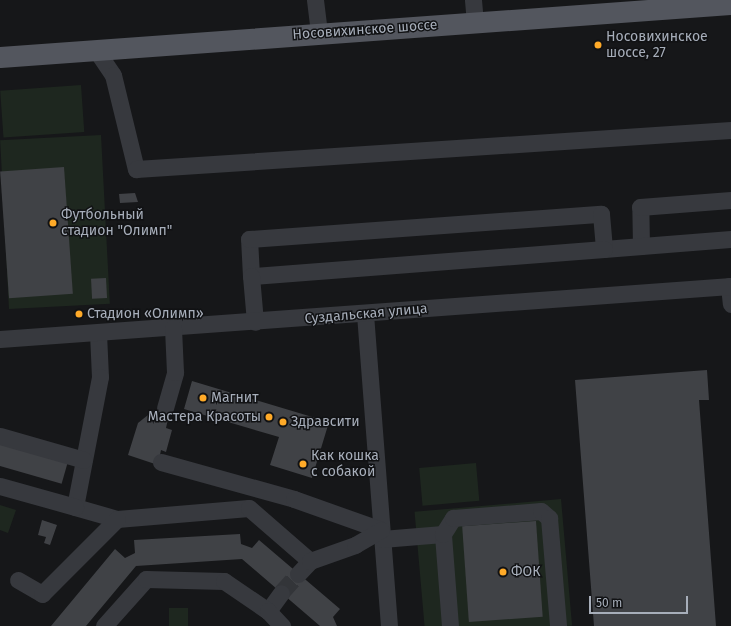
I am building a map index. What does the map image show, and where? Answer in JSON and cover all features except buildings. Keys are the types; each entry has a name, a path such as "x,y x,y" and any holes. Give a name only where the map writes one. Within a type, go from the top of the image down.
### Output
{"main road":[{"name":"Носовихинское шоссе","path":"0,57 731,4"}],"street":[{"path":"315,0 319,34"},
{"path":"473,0 475,22"},
{"path":"96,50 113,75 124,111 126,140 136,169 731,130"},
{"path":"641,246 640,207 731,200"},
{"path":"255,322 249,239 601,214 604,249"},
{"path":"251,276 731,239"},
{"path":"730,286 731,304"},
{"name":"Суздальская улица","path":"0,339 173,328 730,286"},
{"path":"365,314 389,626"},
{"path":"165,408 176,372 173,328"},
{"path":"75,506 100,377 98,332"},
{"path":"0,436 84,460"},
{"path":"161,462 294,499 382,535"},
{"path":"0,486 117,519 249,508 310,562"},
{"path":"443,626 450,626 443,534 453,518 541,511 549,518 558,626"},
{"path":"18,580 42,594 117,519"},
{"path":"298,574 310,562 382,535 443,534"},
{"path":"104,626 146,578 224,581 268,611 282,626"},
{"path":"268,611 281,593"}],"shaded area":[{"path":"81,85 84,132 3,138 0,91"},
{"name":"Футбольный стадион \"Олимп\"","path":"101,135 110,304 9,309 0,140"},
{"path":"476,463 479,501 423,506 419,468"},
{"path":"561,499 572,626 425,626 415,512"},
{"path":"0,505 16,510 8,533 0,530"},
{"path":"169,608 188,608 188,626 169,626"}],"tunnel":[{"path":"281,593 298,574"}],"place":[{"name":"Носовихинское шоссе, 27","path":"598,45"},
{"name":"Футбольный стадион \"Олимп\"","path":"53,223"},
{"name":"Стадион «Олимп»","path":"79,314"},
{"name":"Магнит","path":"203,398"},
{"name":"Мастера Красоты","path":"269,417"},
{"name":"Здравсити","path":"283,422"},
{"name":"Как кошка с собакой","path":"303,464"},
{"name":"ФОК","path":"503,572"}]}
